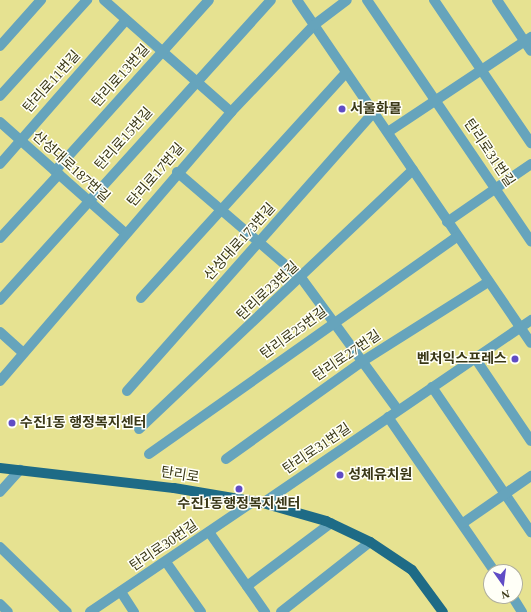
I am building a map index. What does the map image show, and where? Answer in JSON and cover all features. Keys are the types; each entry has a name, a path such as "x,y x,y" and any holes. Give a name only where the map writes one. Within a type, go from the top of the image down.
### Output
{"main road":[{"name":"탄리로","path":"0,468 115,479 258,502 331,523 370,542 412,570 443,612"}],"street":[{"path":"0,46 42,0"},
{"path":"0,96 87,0"},
{"path":"104,0 231,112"},
{"name":"탄리로13번길","path":"0,238 162,51 210,0"},
{"name":"탄리로15번길","path":"0,300 196,80 271,0"},
{"path":"297,0 388,132 457,237 531,343"},
{"name":"탄리로17번길","path":"0,381 124,232 231,112 314,25 347,0"},
{"path":"367,0 436,100"},
{"path":"434,0 531,143"},
{"path":"497,0 528,39 531,50"},
{"name":"탄리로11번길","path":"0,164 126,20"},
{"path":"388,132 528,39"},
{"path":"141,298 346,73"},
{"name":"탄리로31번길","path":"436,100 531,241"},
{"name":"산성대로173번길","path":"127,391 374,112"},
{"name":"산성대로187번길","path":"0,122 124,232"},
{"path":"447,222 531,164"},
{"name":"탄리로23번길","path":"139,429 302,279 413,170"},
{"path":"177,172 302,279 398,410"},
{"name":"탄리로25번길","path":"149,454 334,321 457,237"},
{"name":"탄리로27번길","path":"226,459 363,361 488,282"},
{"name":"탄리로31번길","path":"258,502 388,417 531,320"},
{"path":"0,332 23,353"},
{"path":"475,358 531,441"},
{"path":"432,387 531,532"},
{"path":"388,417 463,523 490,564"},
{"path":"0,492 20,470"},
{"path":"463,523 531,476"},
{"name":"탄리로30번길","path":"90,612 209,532 258,502"},
{"path":"247,586 331,523"},
{"path":"209,532 265,612"},
{"path":"281,612 370,542"},
{"path":"0,547 67,612"},
{"path":"166,562 201,612"},
{"path":"121,592 134,612"},
{"path":"0,604 8,612"}],"place":[{"name":"서울화물","path":"342,109"},
{"name":"벤처익스프레스","path":"515,359"},
{"name":"수진1동 행정복지센터","path":"12,423"},
{"name":"성체유치원","path":"340,475"},
{"name":"수진1동행정복지센터","path":"239,489"}]}
